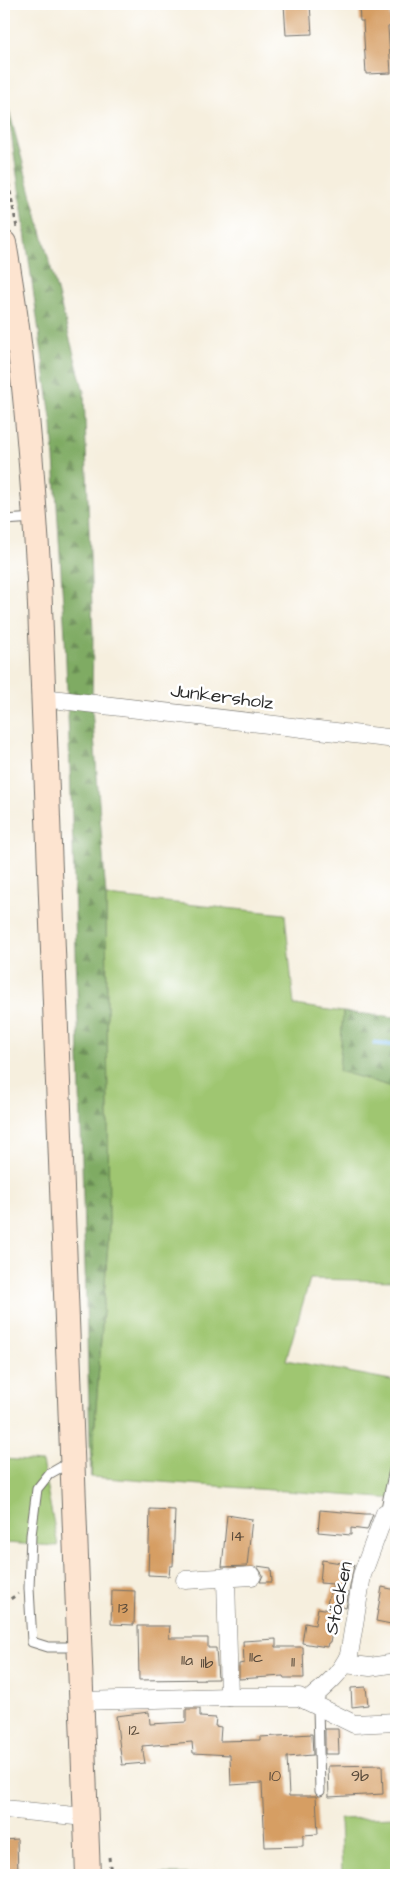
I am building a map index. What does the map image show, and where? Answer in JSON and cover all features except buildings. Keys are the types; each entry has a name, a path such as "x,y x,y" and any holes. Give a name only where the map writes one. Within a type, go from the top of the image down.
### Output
{"main road":[{"path":"4,243 15,303 35,518 88,1875"}],"street":[{"name":"Junkersholz","path":"43,698 396,739"},
{"name":"Stöcken","path":"313,1704 345,1664 349,1655 362,1575 385,1513"},
{"path":"185,1580 252,1576"},
{"path":"226,1577 229,1697"},
{"name":"Stöcken","path":"345,1664 370,1667 396,1663"},
{"path":"81,1701 299,1697 354,1724 396,1722"},
{"path":"4,1809 85,1817"}],"lane":[{"path":"4,520 35,518"},
{"path":"385,1513 396,1460"},
{"path":"73,1461 49,1474 37,1489 31,1535 29,1588 32,1642 48,1647 79,1647"},
{"path":"313,1704 320,1791"}],"green space":[{"path":"7,103 84,392 93,635 92,708 106,896 109,1229 91,1477 65,636 52,425"},
{"path":"106,896 285,914 294,1005 343,1012 340,1071 396,1088 396,1281 310,1279 286,1360 396,1381 396,1499 91,1477 109,1229"},
{"path":"343,1012 396,1017 396,1088 339,1071"},
{"path":"4,1459 42,1462 58,1546 4,1543"},
{"path":"396,1817 396,1875 342,1875 340,1819"},
{"path":"107,1873 263,1875 107,1875"}],"waterway":[{"path":"375,1043 396,1045"}]}
